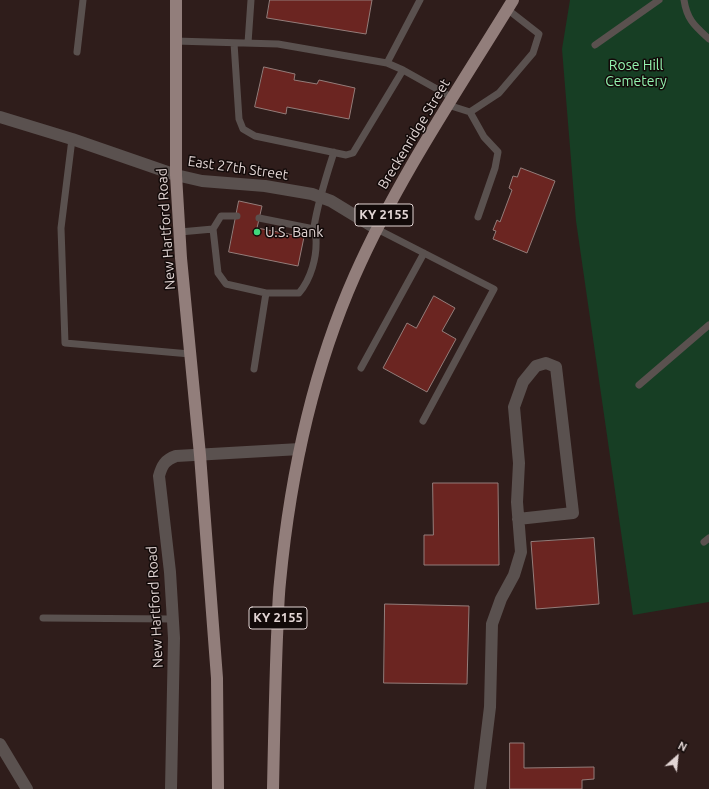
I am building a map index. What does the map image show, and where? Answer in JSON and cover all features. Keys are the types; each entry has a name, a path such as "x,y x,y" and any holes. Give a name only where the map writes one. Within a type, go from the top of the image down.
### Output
{"main road":[{"name":"New Hartford Road","path":"176,0 176,175 217,678 218,789"},
{"name":"Breckenridge Street","path":"300,449 329,342 355,276 376,229 402,180 510,5"},
{"name":"KY 2155","path":"273,789 279,584 287,515 300,449"}],"street":[{"name":"East 27th Street","path":"0,117 72,138 176,175 202,181 265,186 312,194 330,201 376,229"},
{"path":"480,789 490,707 492,624 501,599 514,575 521,552 518,519 517,502 519,463 514,407 523,382 536,366 546,363 556,367 573,513 518,519"},
{"path":"200,455 300,449"},
{"name":"New Hartford Road","path":"172,789 174,638 170,572 159,476 162,465 168,459 176,456 200,455"},
{"path":"0,744 27,789"}],"lane":[{"path":"77,52 83,0"},
{"path":"248,43 251,0"},
{"path":"387,63 420,0"},
{"path":"595,45 659,0"},
{"path":"684,0 686,12 694,24 709,39"},
{"path":"470,112 500,93 532,53 539,34 510,5"},
{"path":"175,41 278,44 387,63 403,70 470,112 484,137 498,152 495,168 478,217"},
{"path":"234,43 238,119 244,129 255,136 346,155 353,152 403,70"},
{"path":"72,138 61,228 65,343 190,354"},
{"path":"236,216 221,216 213,229 218,273 226,284 266,293 299,293 306,285 313,264 316,238 314,229 320,197 334,152"},
{"path":"259,218 314,229"},
{"path":"180,232 213,229"},
{"path":"376,229 494,290 423,421"},
{"path":"361,368 424,253"},
{"path":"254,369 266,293"},
{"path":"639,385 709,325"},
{"path":"43,618 173,618"}],"green space":[{"name":"Rose Hill Cemetery","path":"570,0 709,0 709,602 633,615 576,221 562,49"}],"building":[{"path":"270,0 372,0 366,34 267,18"},
{"path":"264,67 295,74 294,80 317,84 319,80 355,88 349,119 287,107 286,114 255,107"},
{"path":"521,168 555,181 527,253 493,239 496,231 493,230 497,220 500,222 512,190 509,188 513,176 517,177"},
{"name":"U.S. Bank","path":"239,201 262,206 257,228 304,237 298,266 229,252"},
{"path":"434,296 455,308 442,331 456,339 427,392 383,368 407,323 416,328"},
{"path":"433,483 498,483 499,565 424,565 424,535 433,535"},
{"path":"594,538 599,604 536,609 531,542"},
{"path":"385,604 469,606 467,684 384,683"},
{"path":"510,743 524,743 524,768 594,767 594,779 582,780 582,789 510,789"}],"place":[{"name":"U.S. Bank","path":"257,232"}]}
